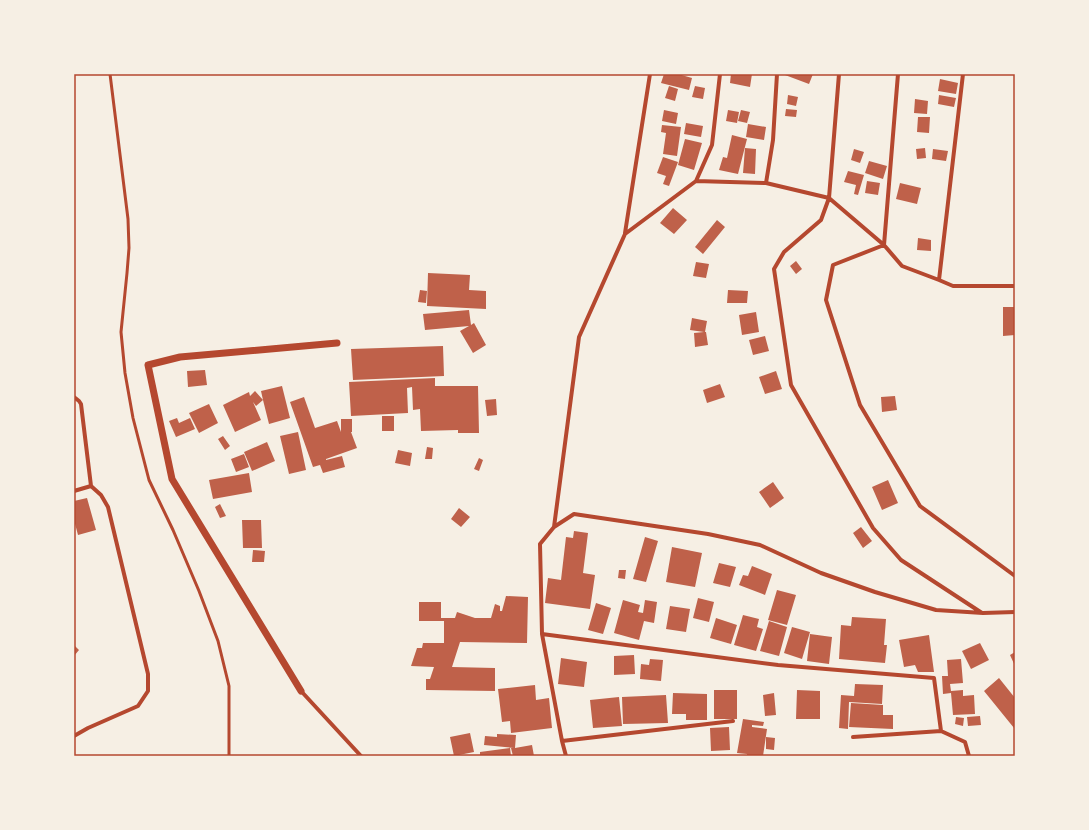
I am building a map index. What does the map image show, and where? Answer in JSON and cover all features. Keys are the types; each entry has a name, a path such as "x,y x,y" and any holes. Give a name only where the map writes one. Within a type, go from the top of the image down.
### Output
{"street":[{"path":"554,527 579,337 625,234 650,74"},
{"path":"625,234 696,181 712,145 720,74"},
{"path":"766,183 773,140 777,74"},
{"path":"839,74 829,198 821,220 784,252 774,269 791,385 873,528 901,560 982,613"},
{"path":"884,245 898,74"},
{"path":"939,280 963,74"},
{"path":"696,181 766,183 829,198 884,245 902,266 952,286 1015,286"},
{"path":"884,245 833,265 826,300 860,405 920,506 1015,576"},
{"path":"337,343 180,357 148,365 172,479 301,691 362,756"},
{"path":"74,397 81,404 91,486 101,496 108,507 148,674 148,691 138,706 88,728 74,736"},
{"path":"74,491 91,486"},
{"path":"566,756 542,634 540,544 554,527 574,514 708,534 760,545 821,573 875,592 936,610 982,613 1015,612"},
{"path":"542,634 778,665 934,678 941,731"},
{"path":"562,740 733,721"},
{"path":"853,737 941,731 965,742 969,756"}],"lane":[{"path":"110,74 128,219 127,273 121,332 125,373 133,418 149,480 173,530 218,640 229,686 229,756"}],"building":[{"path":"664,74 678,74 692,78 689,90 661,83"},
{"path":"731,74 752,74 750,87 730,83"},
{"path":"813,74 809,84 785,75"},
{"path":"940,79 958,83 956,94 938,91"},
{"path":"669,86 678,89 675,101 665,98"},
{"path":"695,86 705,88 703,99 692,97"},
{"path":"788,95 798,97 796,106 787,104"},
{"path":"939,95 956,98 954,107 938,104"},
{"path":"915,99 928,101 927,114 914,113"},
{"path":"786,109 797,110 796,117 785,116"},
{"path":"664,110 678,113 676,124 662,121"},
{"path":"728,110 739,112 737,123 726,121"},
{"path":"741,110 750,112 747,123 738,121"},
{"path":"918,117 930,117 929,133 917,132"},
{"path":"686,123 703,126 701,137 684,134"},
{"path":"748,124 766,127 764,140 746,137"},
{"path":"662,125 681,127 677,156 663,154 666,133 661,132"},
{"path":"732,135 747,139 738,174 719,170 723,157 727,158"},
{"path":"685,139 702,143 694,170 678,165"},
{"path":"745,148 756,149 755,174 743,173"},
{"path":"925,148 926,158 917,159 916,149"},
{"path":"854,149 864,152 860,163 851,160"},
{"path":"933,149 948,151 946,161 932,159"},
{"path":"663,157 678,162 669,186 663,184 666,176 657,173"},
{"path":"869,161 887,166 883,179 865,173"},
{"path":"848,171 864,175 858,195 854,194 856,185 844,182"},
{"path":"867,181 880,183 878,195 865,193"},
{"path":"900,183 921,188 917,204 896,199"},
{"path":"673,208 687,220 674,234 660,223"},
{"path":"717,220 725,227 703,254 695,247"},
{"path":"918,238 931,240 931,251 917,250"},
{"path":"796,261 802,269 796,274 790,266"},
{"path":"696,262 709,264 706,278 693,276"},
{"path":"428,273 470,275 469,290 486,291 486,309 427,306"},
{"path":"420,290 427,291 426,303 418,302"},
{"path":"728,290 748,291 747,303 727,303"},
{"path":"1003,307 1015,307 1015,335 1003,336"},
{"path":"469,310 471,325 474,323 486,345 473,353 460,331 469,326 425,330 423,314"},
{"path":"756,312 759,332 742,335 739,315"},
{"path":"692,318 707,321 705,332 708,345 695,347 694,333 704,332 690,330"},
{"path":"765,336 769,351 753,355 749,340"},
{"path":"443,346 444,376 353,380 351,349"},
{"path":"205,370 207,385 188,387 187,371"},
{"path":"776,371 782,389 765,394 759,377"},
{"path":"435,378 435,386 478,386 479,433 458,433 458,430 421,431 420,409 413,410 412,387 407,388 408,413 351,416 349,382"},
{"path":"720,384 725,397 707,403 703,390"},
{"path":"282,386 290,418 269,424 261,391"},
{"path":"255,391 263,400 256,406 253,402 261,420 235,432 223,405 249,392 250,396"},
{"path":"895,396 897,410 882,412 881,397"},
{"path":"304,397 315,428 337,421 341,432 341,419 352,419 351,432 357,448 326,459 342,456 345,467 323,473 320,465 313,467 290,402"},
{"path":"496,399 497,415 487,416 485,400"},
{"path":"209,404 218,423 199,433 189,413"},
{"path":"382,416 394,416 394,431 382,431"},
{"path":"177,418 179,423 190,418 195,429 176,437 169,421"},
{"path":"298,432 306,470 289,474 280,436"},
{"path":"223,436 230,446 225,450 218,439"},
{"path":"267,442 275,461 252,471 244,452"},
{"path":"427,447 433,448 432,459 425,459"},
{"path":"398,450 412,453 410,466 395,463"},
{"path":"244,454 249,467 236,472 231,459"},
{"path":"479,458 483,460 479,471 474,469"},
{"path":"249,473 252,492 213,499 209,480"},
{"path":"888,480 898,503 882,510 872,487"},
{"path":"773,482 784,498 770,508 759,492"},
{"path":"87,498 96,530 78,535 74,520 74,501"},
{"path":"220,504 226,516 220,518 215,507"},
{"path":"459,508 470,517 461,527 451,519"},
{"path":"242,520 261,520 262,548 243,548"},
{"path":"861,527 872,541 863,548 853,533"},
{"path":"574,531 588,533 583,573 595,575 590,609 545,603 548,578 561,580 566,537 573,538"},
{"path":"645,537 658,541 646,582 633,579"},
{"path":"672,547 702,553 695,587 666,582"},
{"path":"253,550 265,551 264,562 252,562"},
{"path":"719,563 736,567 730,587 713,583"},
{"path":"752,566 772,574 765,595 739,585 743,575 748,576"},
{"path":"619,570 626,570 625,579 618,578"},
{"path":"777,590 796,595 787,625 768,620"},
{"path":"506,596 528,597 527,643 460,642 452,667 495,668 495,691 426,690 426,679 430,679 434,667 411,666 417,648 422,648 423,643 444,643 444,621 419,621 419,602 441,602 441,618 455,618 457,612 475,618 491,618 495,604 500,606 500,611 502,611"},
{"path":"698,598 714,602 709,622 693,618"},
{"path":"623,600 640,605 638,612 643,613 645,600 657,602 654,623 644,621 639,640 614,633"},
{"path":"596,603 611,608 603,634 588,630"},
{"path":"670,606 690,609 686,632 666,629"},
{"path":"743,615 759,619 757,627 763,629 756,651 734,645"},
{"path":"852,617 886,619 884,645 887,645 885,663 839,659 841,625 851,626"},
{"path":"716,618 737,625 731,644 710,638"},
{"path":"769,621 787,627 779,656 760,651"},
{"path":"792,627 810,632 802,659 784,653"},
{"path":"810,634 832,637 829,664 807,661"},
{"path":"929,635 934,672 918,672 915,665 904,667 899,640"},
{"path":"980,643 989,660 971,669 962,651"},
{"path":"74,645 79,650 74,656"},
{"path":"1015,652 1015,666 1010,655"},
{"path":"634,655 635,674 614,675 614,656"},
{"path":"561,658 587,662 584,687 558,684"},
{"path":"650,659 663,660 661,681 640,679 641,664 649,665"},
{"path":"961,659 963,683 950,684 951,691 963,690 963,696 974,695 975,714 953,715 951,693 943,694 942,676 948,676 947,660"},
{"path":"999,678 1015,698 1014,728 984,691"},
{"path":"855,684 883,685 882,704 849,702 848,729 839,728 841,695 854,696"},
{"path":"535,685 536,700 549,698 552,728 511,733 510,721 502,722 498,689"},
{"path":"714,690 737,690 737,719 714,719"},
{"path":"797,690 820,691 820,719 796,719"},
{"path":"673,693 707,694 707,720 686,720 686,714 672,714"},
{"path":"774,693 776,715 765,716 763,695"},
{"path":"666,695 668,723 623,724 622,697"},
{"path":"619,697 622,726 593,728 590,700"},
{"path":"851,703 883,705 883,715 893,715 893,729 849,727"},
{"path":"980,716 981,725 968,726 967,717"},
{"path":"956,717 964,718 963,726 955,724"},
{"path":"743,719 764,722 763,726 752,725 752,727 767,729 763,756 747,756 747,754 737,753"},
{"path":"729,727 730,750 711,751 710,728"},
{"path":"470,733 474,752 454,756 450,737"},
{"path":"497,734 516,735 515,748 532,745 534,756 513,756 511,748 514,748 484,745 485,736 497,737"},
{"path":"766,737 775,738 774,750 766,749"},
{"path":"510,748 511,756 480,756 480,752"}]}
